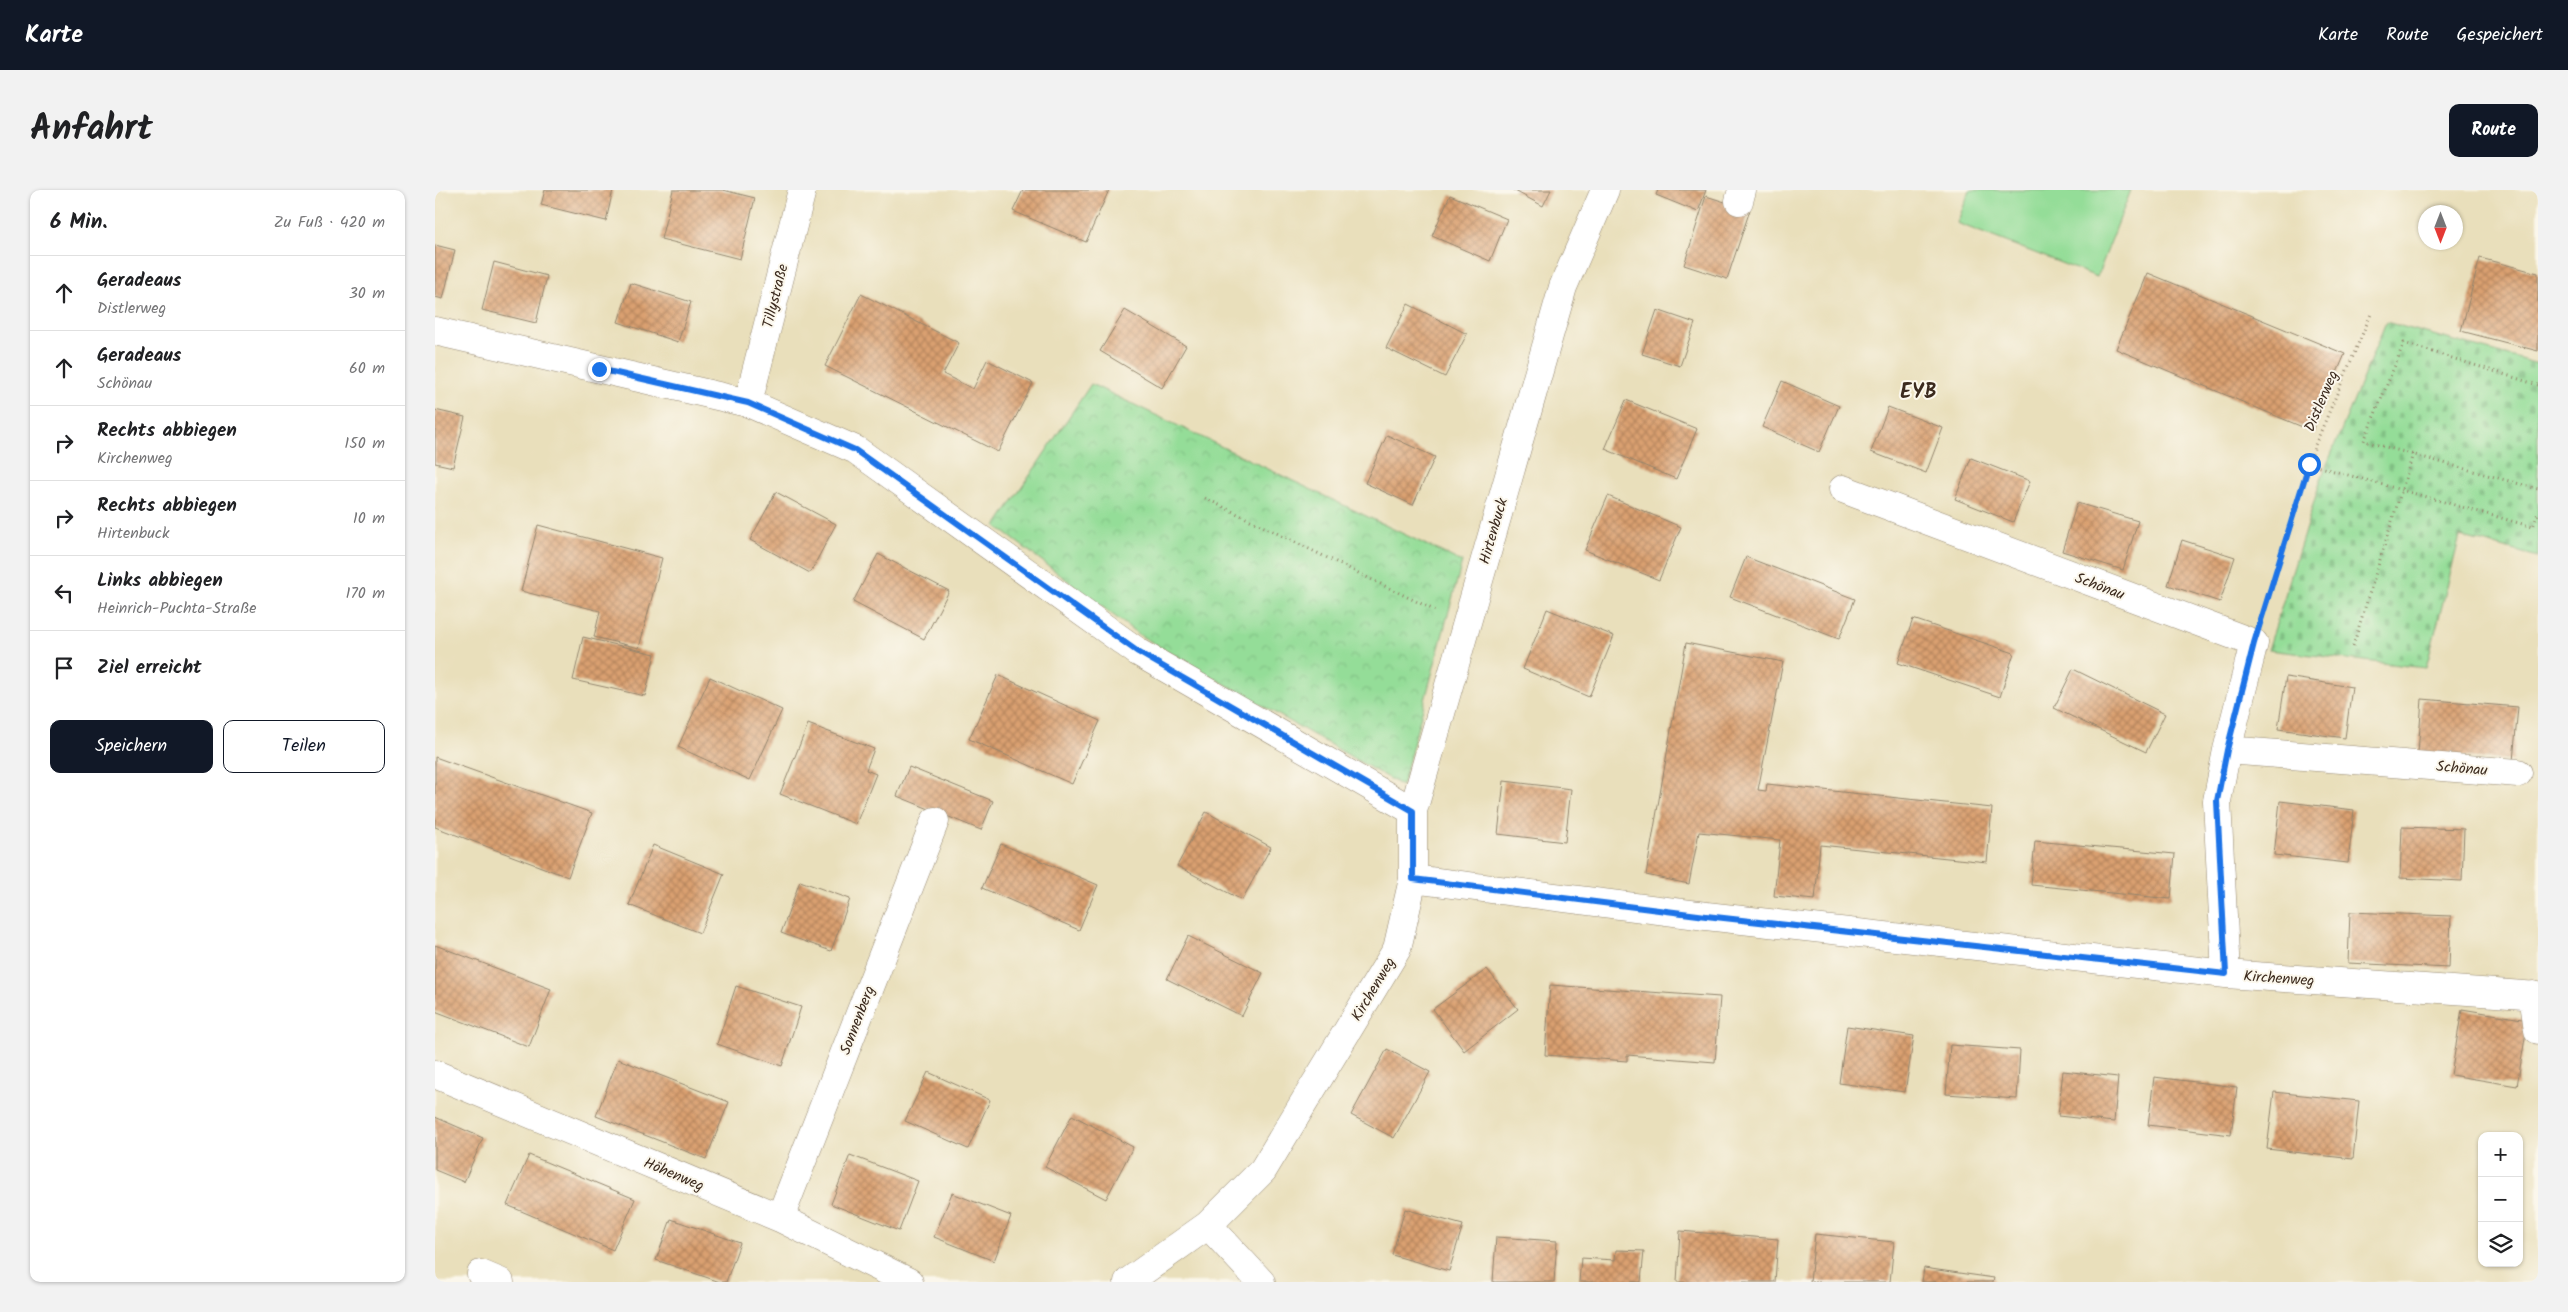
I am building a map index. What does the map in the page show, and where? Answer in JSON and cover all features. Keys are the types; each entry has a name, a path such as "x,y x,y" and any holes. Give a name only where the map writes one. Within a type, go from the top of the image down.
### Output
{"street":[{"name":"Tillystraße","path":"748,403 802,190"},
{"name":"Hirtenbuck","path":"1413,879 1413,811 1563,287 1605,190"},
{"path":"435,331 748,403 855,450 1138,652 1413,811"},
{"name":"Schönau","path":"1843,489 2254,643"},
{"path":"2226,974 2217,801 2227,750 2254,643"},
{"name":"Schönau","path":"2227,750 2518,773"},
{"name":"Sonnenberg","path":"780,1218 935,821"},
{"name":"Kirchenweg","path":"1208,1225 1263,1170 1397,950 1413,879 1706,916 2226,974 2536,996"},
{"path":"2536,996 2538,1030"},
{"name":"Höhenweg","path":"435,1074 780,1218 909,1282"},
{"path":"1128,1282 1208,1225 1261,1282"}],"path":[{"name":"Distlerweg","path":"2254,643 2315,445 2371,314"},
{"path":"2538,385 2404,343 2364,441 2538,489"},
{"path":"2353,646 2400,490 2413,454"},
{"path":"2309,464 2533,527 2538,513"},
{"path":"1205,498 1466,625"}],"green space":[{"path":"1970,190 2131,190 2097,277 1957,223"},
{"path":"2386,322 2538,364 2538,557 2460,536 2426,668 2268,650 2321,479"},
{"path":"1091,384 1462,562 1402,786 1138,634 996,526"}],"building":[{"path":"545,190 613,190 606,221 541,205"},
{"path":"673,190 723,190 755,198 740,259 661,239"},
{"path":"1023,190 1109,190 1086,242 1013,211"},
{"path":"1513,190 1551,190 1543,206"},
{"path":"1658,190 1706,190 1698,212 1656,195"},
{"path":"1450,195 1507,219 1490,261 1432,236"},
{"path":"1706,196 1750,210 1727,279 1684,265"},
{"path":"435,245 455,250 443,299 435,297"},
{"path":"2480,258 2538,273 2538,351 2461,331"},
{"path":"494,262 547,276 536,323 482,310"},
{"path":"2148,273 2345,354 2312,431 2116,349"},
{"path":"631,283 691,302 678,342 618,322"},
{"path":"861,294 959,343 943,374 973,389 987,360 1033,383 998,452 825,366"},
{"path":"1408,304 1467,334 1445,377 1386,348"},
{"path":"1125,310 1186,346 1162,388 1100,351"},
{"path":"1657,310 1695,323 1680,366 1642,354"},
{"path":"1782,381 1839,406 1819,452 1762,427"},
{"path":"1626,400 1697,429 1676,479 1605,449"},
{"path":"1888,407 1943,428 1926,473 1871,452"},
{"path":"435,410 465,417 453,467 435,463"},
{"path":"1387,435 1435,457 1413,505 1365,483"},
{"path":"1971,458 2030,481 2013,522 1955,499"},
{"path":"776,492 836,524 810,573 750,540"},
{"path":"1608,496 1681,527 1659,580 1585,550"},
{"path":"2077,503 2138,521 2123,570 2062,551"},
{"path":"538,525 662,558 639,648 594,637 600,611 521,591"},
{"path":"2182,540 2235,557 2220,602 2168,585"},
{"path":"878,554 949,591 924,639 853,602"},
{"path":"1746,557 1855,599 1839,639 1730,597"},
{"path":"1547,609 1614,636 1589,697 1523,669"},
{"path":"1913,619 2014,653 2000,697 1898,663"},
{"path":"583,637 655,654 645,696 573,680"},
{"path":"1686,643 1783,662 1758,790 1766,791 1767,784 1992,808 1987,862 1820,845 1815,900 1774,896 1780,840 1699,832 1689,884 1646,875"},
{"path":"2073,669 2165,714 2146,752 2054,708"},
{"path":"998,675 1100,721 1072,784 969,739"},
{"path":"710,677 782,710 750,780 678,747"},
{"path":"2286,677 2352,687 2345,738 2278,729"},
{"path":"2422,699 2518,707 2513,761 2418,753"},
{"path":"808,724 874,749 866,770 876,774 856,824 780,794"},
{"path":"435,757 592,813 568,877 435,827"},
{"path":"909,767 993,801 981,830 897,796"},
{"path":"1504,781 1571,789 1565,842 1498,834"},
{"path":"2280,801 2354,810 2348,863 2274,855"},
{"path":"1206,812 1271,847 1242,900 1177,866"},
{"path":"2402,827 2464,829 2462,881 2400,878"},
{"path":"2035,841 2175,854 2171,899 2031,885"},
{"path":"1001,844 1098,885 1079,930 982,888"},
{"path":"653,845 724,874 700,933 629,905"},
{"path":"800,881 850,899 831,951 781,933"},
{"path":"2350,912 2451,916 2449,968 2348,963"},
{"path":"1188,936 1263,973 1242,1016 1167,979"},
{"path":"435,945 551,989 529,1047 435,1011"},
{"path":"1487,969 1518,1009 1464,1051 1433,1009"},
{"path":"1550,985 1720,997 1715,1062 1627,1055 1627,1061 1545,1055"},
{"path":"736,986 801,1007 782,1066 717,1044"},
{"path":"2462,1009 2528,1020 2517,1086 2451,1075"},
{"path":"1847,1026 1914,1036 1905,1092 1839,1083"},
{"path":"1950,1045 2020,1050 2017,1099 1946,1094"},
{"path":"1387,1049 1430,1072 1394,1138 1351,1115"},
{"path":"618,1059 729,1102 706,1159 596,1116"},
{"path":"2063,1071 2118,1077 2114,1122 2058,1116"},
{"path":"928,1072 990,1100 968,1149 905,1121"},
{"path":"2154,1077 2237,1087 2231,1135 2148,1125"},
{"path":"2274,1092 2359,1101 2353,1159 2267,1149"},
{"path":"1072,1115 1133,1147 1106,1199 1045,1167"},
{"path":"435,1117 483,1138 464,1182 435,1170"},
{"path":"529,1155 635,1199 613,1250 507,1205"},
{"path":"850,1155 918,1181 899,1231 831,1204"},
{"path":"952,1193 1011,1216 994,1261 934,1237"},
{"path":"1405,1209 1463,1225 1449,1271 1392,1255"},
{"path":"671,1219 740,1243 726,1282 720,1282 656,1260"},
{"path":"1680,1231 1778,1239 1775,1282 1677,1282"},
{"path":"1815,1234 1894,1242 1890,1282 1810,1282"},
{"path":"1496,1237 1557,1241 1554,1282 1493,1282"},
{"path":"1616,1250 1644,1251 1641,1282 1579,1282 1581,1258 1615,1260"},
{"path":"1924,1268 1994,1278 1993,1282 1922,1282"}],"district":[{"name":"EYB","path":"1919,391"}],"route":[{"path":"599,369 748,403 855,450 1138,652 1413,811 1413,879 1706,916 2226,974 2217,801 2227,750 2254,643 2309,464"}]}
